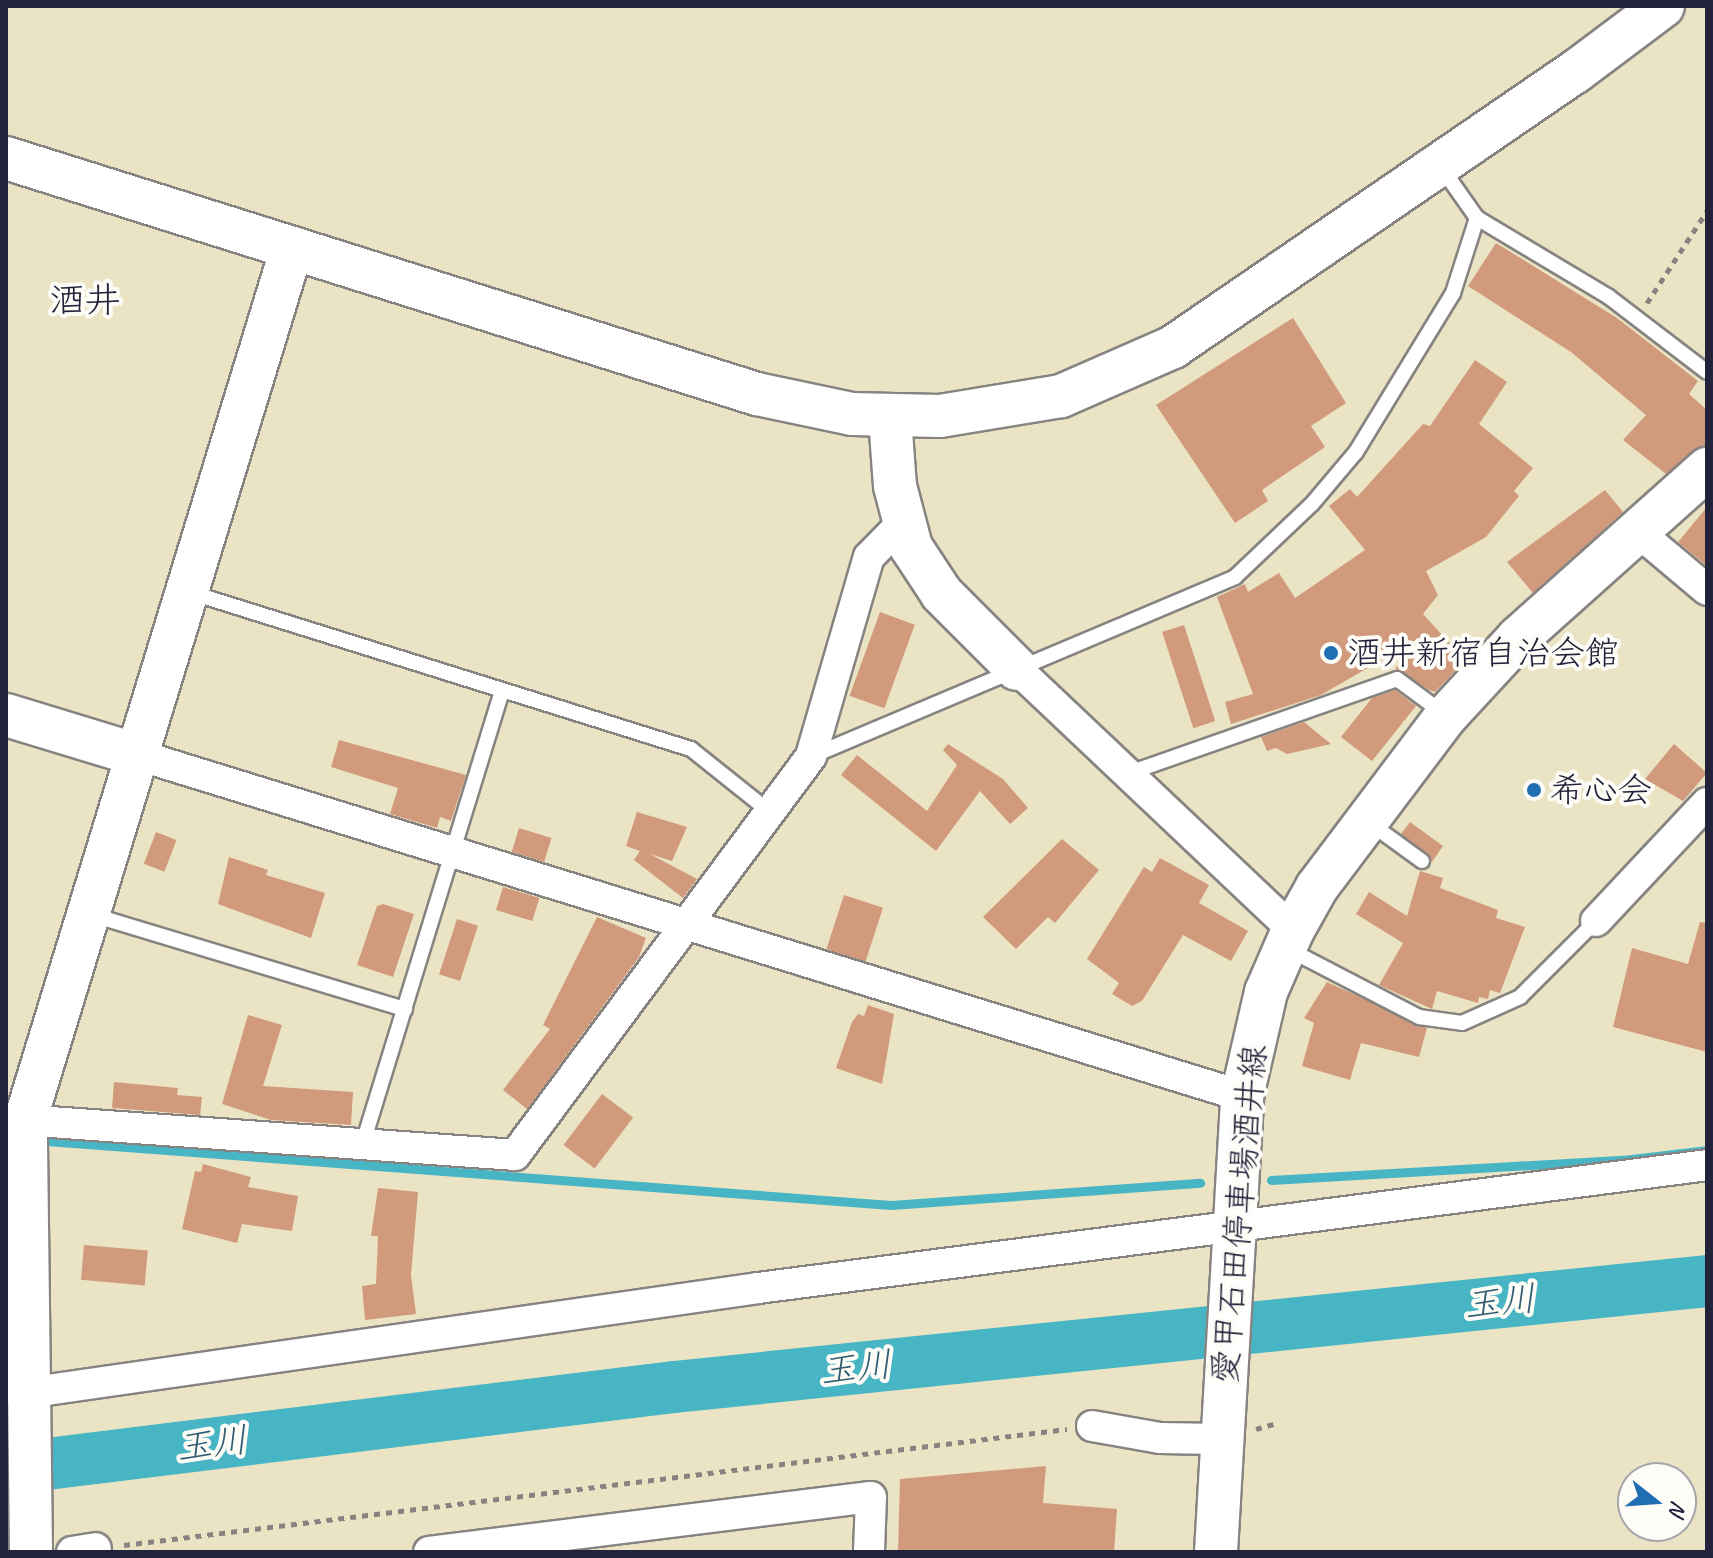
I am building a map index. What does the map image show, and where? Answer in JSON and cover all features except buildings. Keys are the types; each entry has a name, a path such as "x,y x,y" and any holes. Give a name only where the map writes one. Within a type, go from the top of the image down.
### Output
{"street":[{"path":"6,158 757,394 890,418 1016,406 1116,375 1226,314 1663,6"},
{"path":"31,1547 21,1394 16,1119 89,913 292,248"},
{"path":"890,418 890,450 903,522 911,547 942,594 1129,773 1289,939"},
{"name":"愛甲石田停車場酒井線","path":"1216,1552 1220,1433 1242,1096 1252,1039 1289,939 1317,887 1446,716 1518,638 1707,469"},
{"path":"16,1119 515,1155 811,756 869,557 903,522"},
{"path":"1638,532 1707,590"},
{"path":"6,715 685,927 1242,1096"},
{"path":"1596,921 1707,803"},
{"path":"21,1394 1231,1243 1707,1165"},
{"path":"1092,1426 1160,1438 1220,1433"},
{"path":"429,1552 871,1497 869,1552"}],"lane":[{"path":"1439,165 1477,218 1637,318 1707,372"},
{"path":"811,756 1235,577 1312,504 1356,452 1453,293 1477,218"},
{"path":"188,592 691,749 770,812"},
{"path":"1129,773 1397,679 1446,716"},
{"path":"361,1146 502,691"},
{"path":"1366,820 1422,861"},
{"path":"89,913 405,1009"},
{"path":"1289,939 1419,1017 1462,1023 1520,997 1596,921"}],"path":[{"path":"1637,318 1707,211"},
{"path":"84,1550 1092,1426"}],"waterway":[{"path":"47,1141 891,1205 1200,1183"},
{"path":"1271,1180 1623,1160 1707,1150"},
{"name":"玉川","path":"6,1469 674,1387 1707,1281"}],"place":[{"name":"酒井新宿自治会館","path":"1331,653"},
{"name":"希心会","path":"1534,790"}],"district":[{"name":"酒井","path":"85,301"}]}
